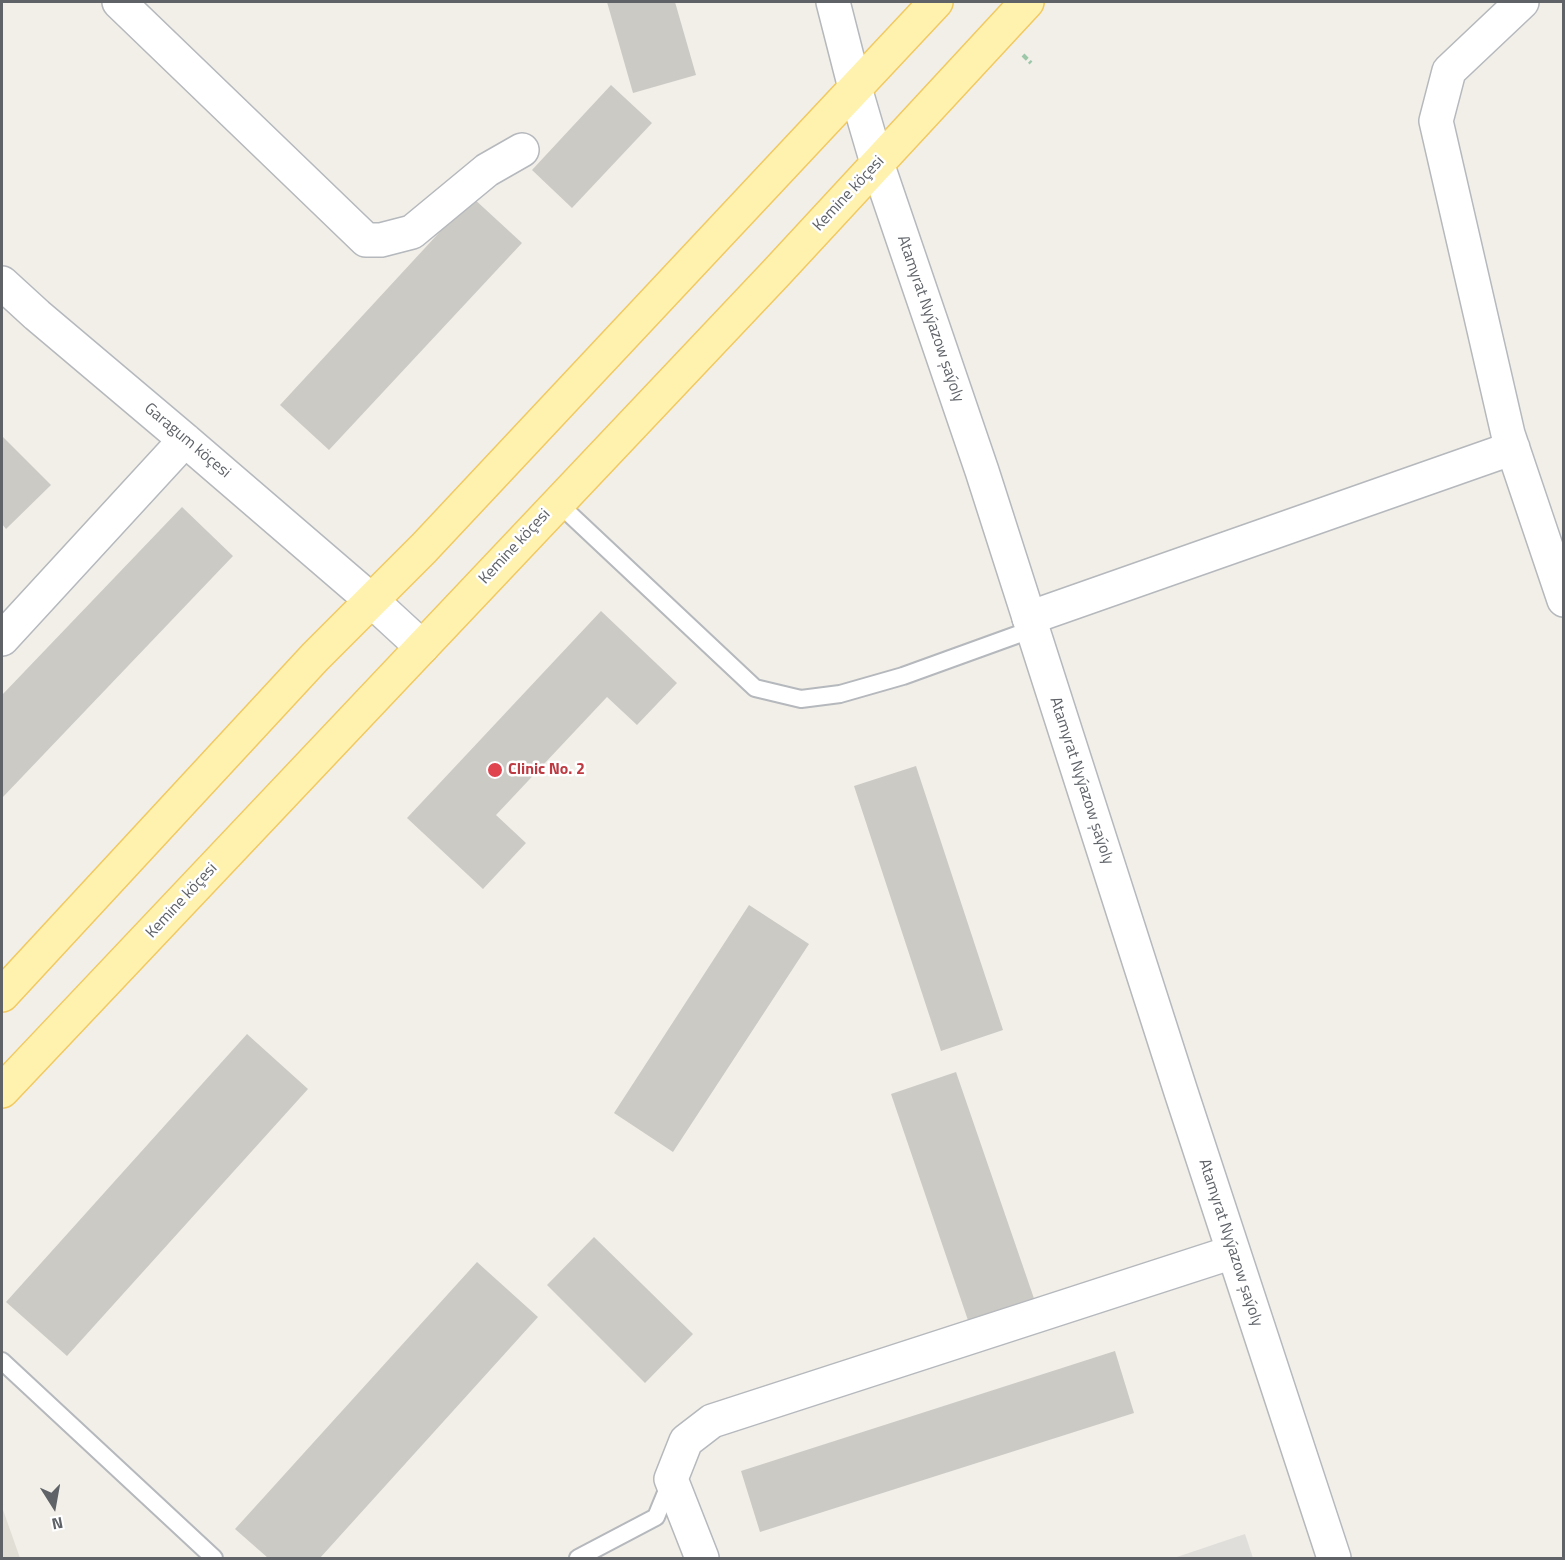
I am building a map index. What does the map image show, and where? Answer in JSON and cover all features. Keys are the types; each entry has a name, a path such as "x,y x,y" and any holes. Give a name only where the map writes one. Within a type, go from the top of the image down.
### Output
{"main road":[{"path":"2,995 315,657 424,548 936,2"},
{"name":"Kemine köçesi","path":"2,1091 776,273 1027,2"}],"street":[{"path":"119,2 366,240 381,240 412,232 487,170 522,150"},
{"name":"Atamyrat Nyýazow şaýoly","path":"833,2 877,163 982,471 1233,1252 1334,1558"},
{"path":"1522,2 1449,71 1436,121 1505,422 1563,600"},
{"name":"Garagum köçesi","path":"2,283 371,600 422,647"},
{"path":"2,639 185,440"},
{"path":"1031,624 1513,448"},
{"path":"702,1558 671,1479 686,1442 712,1421 1233,1252"}],"lane":[{"path":"558,503 755,688 801,699 840,694 903,676 1031,624"},
{"path":"2,1361 214,1558"},
{"path":"578,1558 656,1517 671,1479"}],"shaded area":[{"path":"2,1507 20,1558 2,1558"},
{"path":"1245,1534 1253,1558 1174,1558"}],"building":[{"path":"607,2 675,2 696,75 633,93"},
{"path":"611,85 652,123 572,208 532,170"},
{"path":"472,197 522,243 329,450 280,405"},
{"path":"2,436 51,485 6,529 2,524"},
{"path":"182,507 233,556 2,798 2,695"},
{"name":"Clinic No. 2","path":"601,611 677,683 637,725 607,697 496,815 526,843 483,889 407,818"},
{"path":"916,766 1003,1030 941,1051 854,786"},
{"path":"749,905 809,944 673,1152 614,1113"},
{"path":"247,1034 308,1089 67,1356 6,1302"},
{"path":"956,1072 1039,1313 973,1335 891,1094"},
{"path":"594,1237 693,1334 645,1383 547,1285"},
{"path":"477,1262 538,1317 320,1558 268,1558 235,1529"},
{"path":"1115,1351 1134,1413 760,1532 741,1471"}],"place":[{"name":"Clinic No. 2","path":"495,770"}]}
